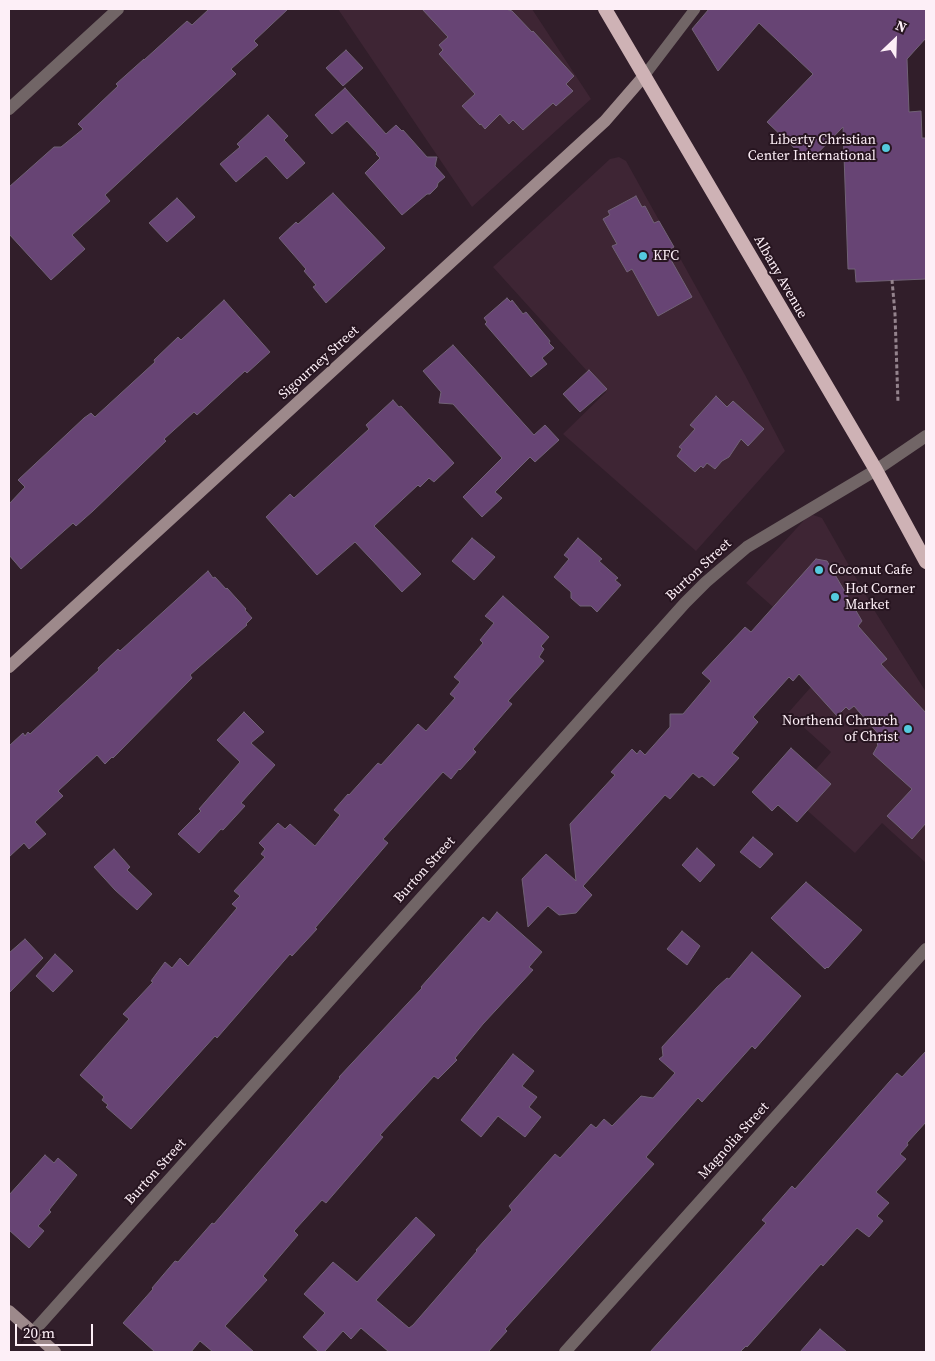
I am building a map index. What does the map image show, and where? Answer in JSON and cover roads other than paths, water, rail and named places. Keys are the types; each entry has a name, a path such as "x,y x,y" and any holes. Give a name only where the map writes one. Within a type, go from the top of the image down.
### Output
{"highway":[{"name":"Albany Avenue","path":"605,9 876,470 926,562"}],"main road":[{"name":"Sigourney Street","path":"9,667 605,122 644,76"},
{"path":"9,1311 55,1352"}],"street":[{"path":"9,109 118,9"},
{"name":"Burton Street","path":"33,1332 684,603 747,547 876,470 926,436"},
{"name":"Magnolia Street","path":"565,1352 926,950"}],"lane":[{"path":"644,76 695,9"}],"place":[{"name":"Liberty Christian Center International","path":"886,148"},
{"name":"KFC","path":"643,256"},
{"name":"Coconut Cafe","path":"819,570"},
{"name":"Hot Corner Market","path":"835,597"},
{"name":"Northend Chrurch of Christ","path":"908,729"}]}
